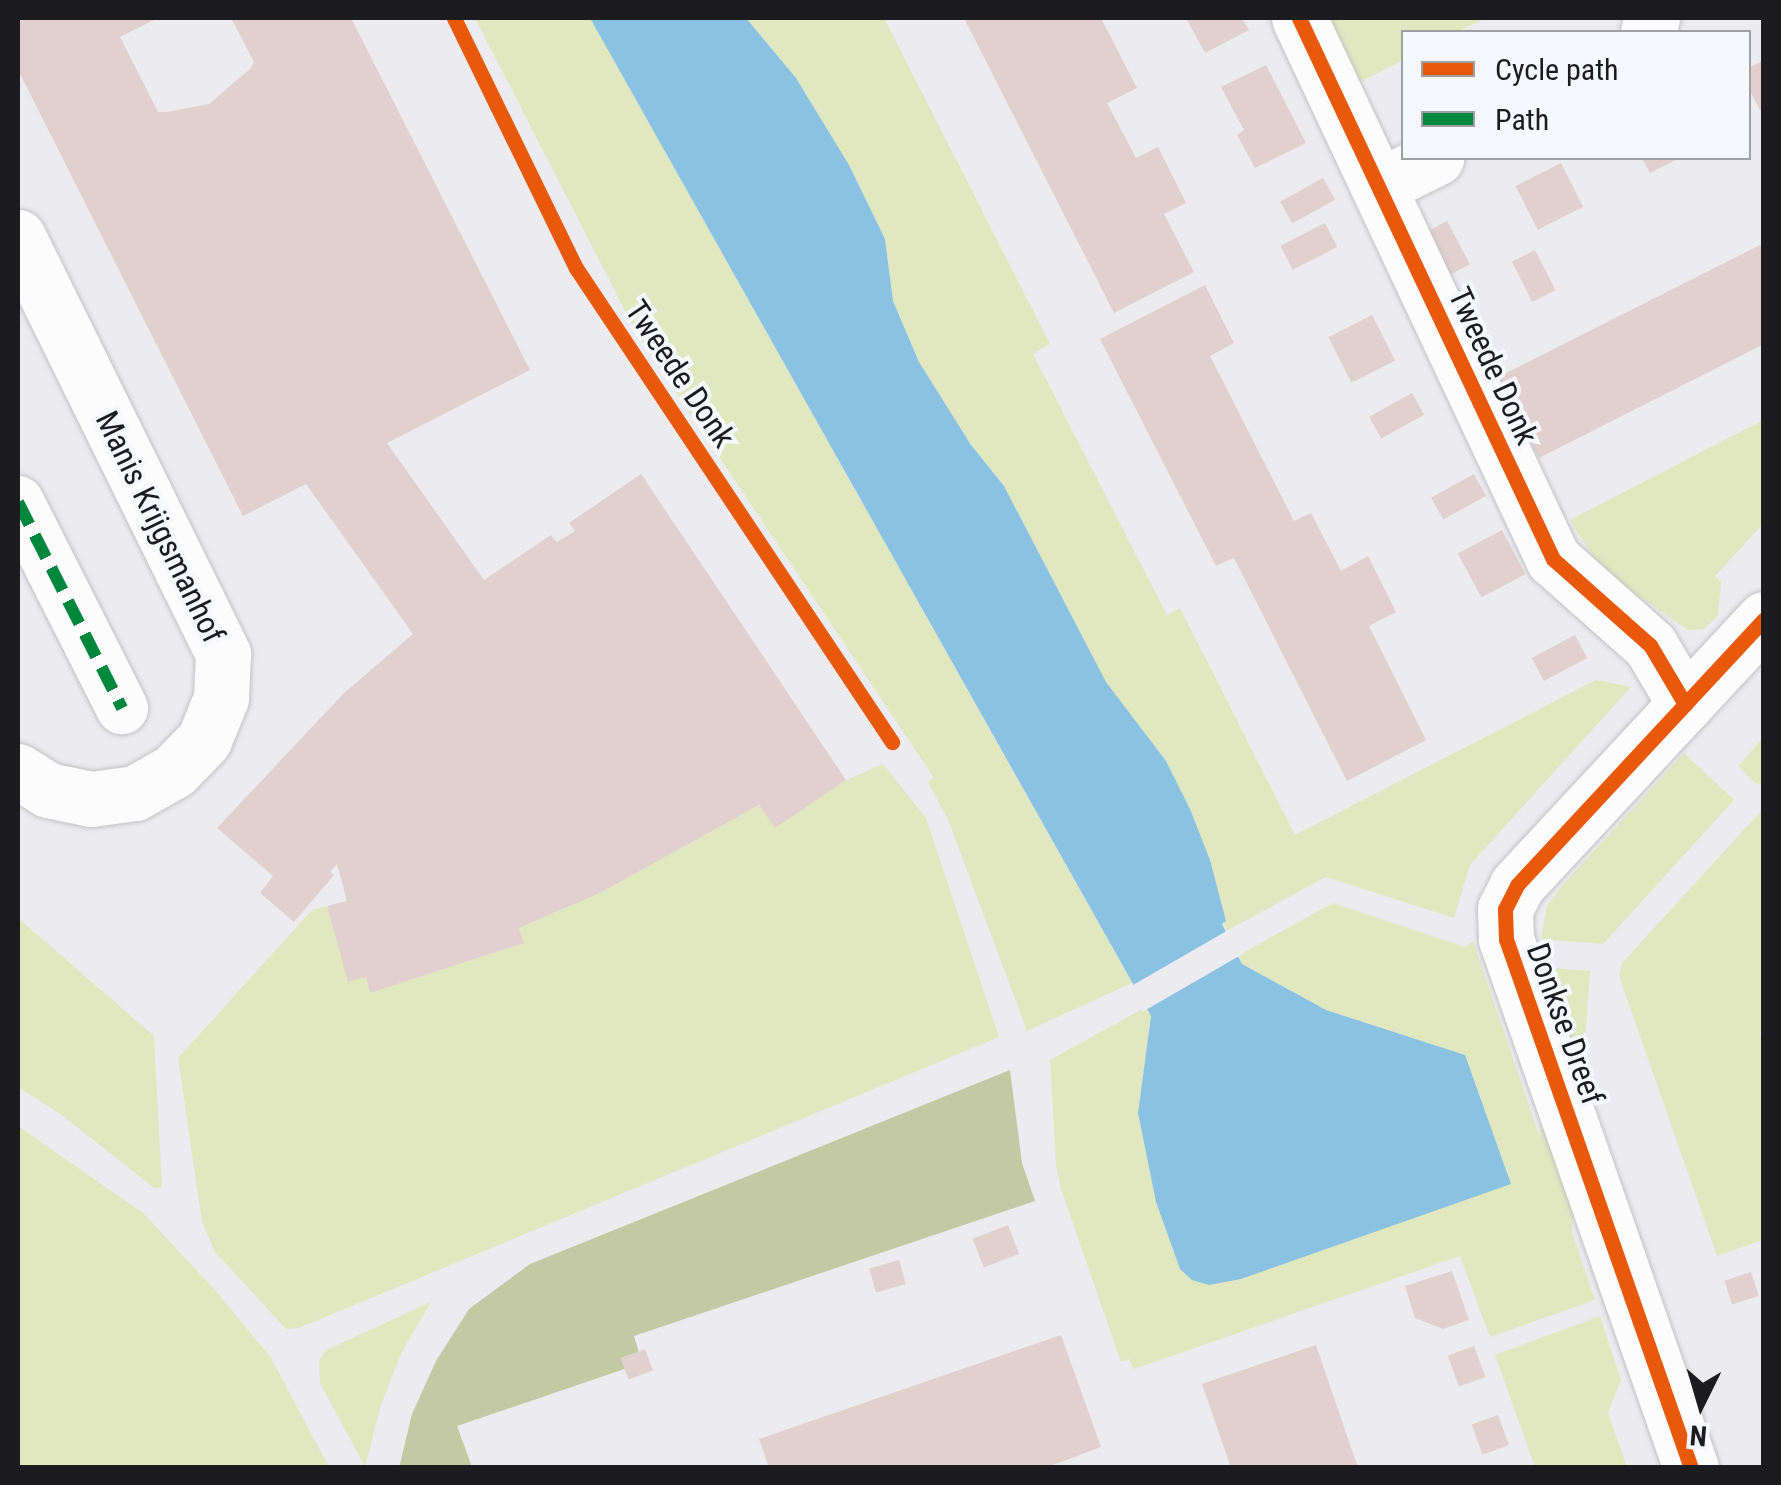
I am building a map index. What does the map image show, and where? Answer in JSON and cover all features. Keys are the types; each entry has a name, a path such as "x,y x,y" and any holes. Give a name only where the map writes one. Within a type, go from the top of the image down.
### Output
{"street":[{"name":"Tweede Donk","path":"1299,18 1554,558 1650,646 1686,704"},
{"path":"1379,186 1432,160"},
{"name":"Manis Krijgsmanhof","path":"18,237 223,654 221,698 204,740 174,772 135,792 91,798 48,790 18,771"},
{"path":"18,502 122,708"},
{"name":"Donkse Dreef","path":"1691,1468 1506,940 1505,909 1517,885 1764,619"}],"green space":[{"path":"475,18 590,18 1132,983 1027,1031 949,822 928,782 934,778 637,334"},
{"path":"746,18 884,18 1050,344 1033,354 1167,615 1180,608 1295,835 1596,680 1631,687 1470,865 1454,918 1326,877 1226,931 1210,860 1166,761 1106,683 1004,486 971,445 919,362 893,301 885,239 849,165 796,78"},
{"path":"1321,18 1486,18 1461,30 1401,30 1401,61 1354,85"},
{"path":"1763,420 1763,524 1715,576 1721,582 1718,616 1704,629 1688,630 1614,579 1594,558 1570,520"},
{"path":"1763,738 1763,785 1755,783 1738,766"},
{"path":"1684,753 1734,800 1603,944 1541,939 1547,906 1561,887"},
{"path":"883,764 926,818 999,1037 299,1328 286,1329 215,1252 202,1222 178,1058 312,910 327,906 349,981 366,977 370,993 524,943 519,928 600,893 759,805 775,827 846,780"},
{"path":"1763,809 1763,1240 1717,1256 1619,976 1622,963"},
{"path":"1333,903 1465,947 1473,941 1595,1300 1490,1337 1460,1256 1134,1369 1129,1359 1121,1362 1061,1189 1050,1060 1146,1007 1151,1016 1138,1113 1156,1202 1180,1269 1465,1055 1326,1010 1242,964 1239,955"},
{"path":"18,918 154,1036 162,1187 154,1188 62,1115 18,1087"},
{"path":"1551,968 1590,971 1567,1297 1528,1294"},
{"path":"1010,1070 1022,1163 1035,1201 634,1336 642,1363 457,1426 472,1467 399,1468 412,1414 436,1361 469,1309 530,1264"},
{"path":"18,1126 143,1213 216,1291 271,1358 329,1467 18,1467"},
{"path":"431,1302 402,1352 381,1405 365,1467 320,1383 319,1361 326,1350"},
{"path":"1600,1316 1621,1380 1608,1413 1627,1467 1535,1467 1495,1355"}],"water":[{"path":"590,18 746,18 796,78 849,165 885,239 893,301 919,362 971,445 1004,486 1106,682 1166,761 1210,860 1226,921 1222,924 1242,964 1326,1010 1465,1055 1511,1184 1241,1279 1209,1285 1192,1280 1180,1269 1156,1202 1138,1113 1151,1016"}],"pier":[{"path":"1230,929 1244,953 1143,1012 1129,988"}],"building":[{"path":"18,18 158,18 120,37 158,112 167,112 209,104 250,69 254,62 231,18 351,18 530,370 387,443 484,580 551,535 557,542 575,531 569,523 641,474 846,780 775,828 759,805 600,893 519,928 524,943 370,993 366,977 348,982 327,906 347,901 337,864 330,872 334,875 294,922 260,893 273,876 217,828 343,694 413,634 306,484 243,516 18,70"},
{"path":"964,18 1101,18 1137,88 1107,103 1136,158 1158,147 1186,203 1164,214 1194,272 1114,313"},
{"path":"1186,18 1242,18 1249,30 1205,53"},
{"path":"1764,60 1764,117 1751,93 1751,66"},
{"path":"1266,65 1306,143 1255,168 1237,135 1244,130 1221,87"},
{"path":"1643,160 1676,160 1650,173"},
{"path":"1561,163 1583,207 1538,230 1516,186"},
{"path":"1323,178 1335,200 1292,224 1280,202"},
{"path":"1447,221 1470,264 1448,276 1425,233"},
{"path":"1325,223 1337,247 1293,270 1280,246"},
{"path":"1764,243 1764,344 1539,458 1498,377"},
{"path":"1535,250 1555,290 1532,302 1512,262"},
{"path":"1205,285 1234,343 1210,356 1294,521 1311,513 1341,571 1368,556 1396,612 1369,626 1426,740 1347,781 1234,558 1216,566 1100,339"},
{"path":"1372,315 1395,360 1351,383 1328,337"},
{"path":"1412,393 1424,415 1381,439 1369,417"},
{"path":"1474,474 1486,496 1443,520 1431,498"},
{"path":"1502,530 1525,574 1481,598 1458,553"},
{"path":"1575,635 1587,658 1544,681 1532,658"},
{"path":"1008,1225 1019,1254 984,1268 973,1239"},
{"path":"899,1260 906,1284 876,1293 869,1269"},
{"path":"1452,1271 1469,1320 1443,1329 1415,1318 1405,1286"},
{"path":"1751,1272 1759,1296 1732,1304 1724,1281"},
{"path":"1061,1335 1101,1447 1045,1468 769,1468 759,1439"},
{"path":"1316,1345 1358,1468 1231,1468 1202,1384"},
{"path":"1474,1346 1485,1377 1459,1387 1448,1356"},
{"path":"645,1349 653,1371 628,1380 621,1358"},
{"path":"1498,1415 1509,1445 1483,1455 1472,1425"}],"marked path":[{"path":"18,502 122,708"}],"cycle path":[{"path":"454,18 576,268 892,742"},
{"path":"1299,18 1553,559 1650,645 1685,704"},
{"path":"1691,1468 1506,939 1505,909 1517,885 1764,619"}]}
